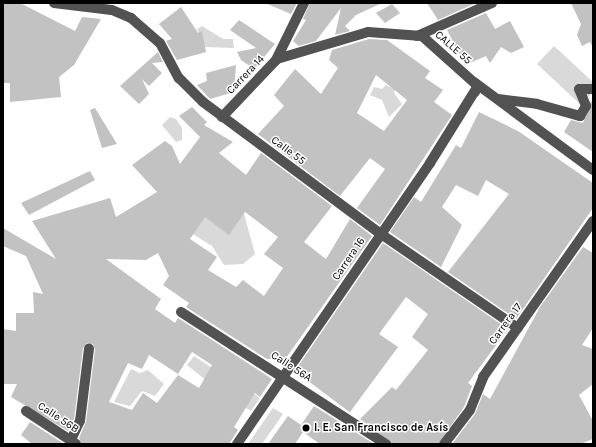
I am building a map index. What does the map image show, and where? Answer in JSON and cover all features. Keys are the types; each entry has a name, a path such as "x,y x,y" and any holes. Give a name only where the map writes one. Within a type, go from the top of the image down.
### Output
{"street":[{"name":"Calle 55","path":"54,3 67,8 112,10 131,18 160,43 179,78 222,117 380,234 518,328"},
{"name":"Carrera 14","path":"222,117 277,60 304,3"},
{"path":"422,36 492,3"},
{"name":"CALLE 55","path":"277,60 368,32 422,36 478,86"},
{"path":"478,86 593,170"},
{"name":"Carrera 16","path":"237,444 285,378 380,234 418,181 478,86"},
{"path":"496,99 537,104 580,116 586,106 579,89 593,89"},
{"name":"Carrera 17","path":"444,444 470,410 483,377 593,220"},
{"name":"Calle 56A","path":"182,312 386,444"},
{"path":"74,442 80,421 89,349"},
{"name":"Calle 56B","path":"26,411 74,442"}],"shaded area":[{"path":"202,26 223,39 233,39 234,48 205,47 197,29"},
{"path":"554,46 593,82 593,92 581,105 537,64"},
{"path":"386,85 395,89 394,93 402,104 389,117 382,100 370,95 374,87 382,89"},
{"path":"170,117 176,119 182,128 182,140 176,142 162,125"},
{"path":"200,200 241,203 255,254 243,264 224,265 212,246 193,234"},
{"path":"194,356 215,370 207,381 187,365"},
{"path":"131,369 140,373 148,370 164,384 155,396 142,391 130,406 114,402"},
{"path":"229,376 260,398 251,411 246,408"},
{"path":"273,408 283,414 262,444 248,444"}],"building":[{"path":"3,3 20,3 75,31 82,17 101,19 74,65 59,77 61,97 10,102 10,83 3,83"},
{"path":"265,3 297,3 291,14"},
{"path":"310,3 382,3 356,15 345,26 350,31 335,35 341,8 316,41 299,46 293,41 306,20 303,19"},
{"path":"427,3 476,3 438,20"},
{"path":"571,3 593,3 593,48 590,42 582,46 577,35 581,24"},
{"path":"392,4 400,13 385,23 376,13"},
{"path":"181,7 198,33 202,31 206,52 177,60 166,41 172,39 159,24"},
{"path":"486,13 495,29 510,21 524,47 511,53 501,47 490,63 486,56 465,65 447,30"},
{"path":"239,20 275,44 254,69 241,60 237,52 256,48 230,30"},
{"path":"369,39 387,40 430,71 425,78 443,90 434,102 452,115 380,225 357,208 385,169 370,158 340,196 258,134 284,106 274,95 295,69 321,94 338,68 329,60 332,50","holes":["376,75 407,100 384,131 357,113"]},
{"path":"158,52 163,62 152,63 162,73 149,86 142,79 149,94 139,104 120,86"},
{"path":"236,65 234,92 210,99 197,85 207,81 206,73"},
{"path":"592,100 593,152 564,132 571,120 583,123"},
{"path":"192,107 207,122 204,125 233,142 219,153 246,175 261,153 332,206 304,242 326,259 350,219 372,236 286,358 267,359 186,307 189,303 163,285 169,276 158,253 146,260 106,259 161,299 155,309 175,323 178,318 272,379 260,397 255,393 234,427 238,430 229,444 82,444 79,438 86,422 95,350 93,344 87,343 83,348 74,419 68,431 11,397 17,384 3,384 3,329 16,331 16,313 34,313 33,292 43,294 26,256 3,246 3,228 56,259 32,221 110,198 116,217 157,192 132,165 165,141 172,146 180,164 200,137 179,116","holes":["245,212 278,237 264,254 283,268 264,296 243,280 236,287 208,270 217,257 190,239 205,217 229,235","192,352 212,365 199,388 178,375 157,403 143,393 132,410 109,402 128,363 142,369 149,355 178,374"]},
{"path":"95,108 117,144 102,148 90,110"},
{"path":"479,112 518,131 593,183 593,208 516,319 448,272 509,194 486,180 478,196 456,185 442,207 462,225 441,267 390,232 414,197 421,202 456,145 461,148"},
{"path":"90,171 95,180 29,215 21,203"},
{"path":"383,243 508,329 468,383 472,386 464,407 438,444 392,444 360,419 392,387 396,390 428,350 412,337 428,314 406,297 379,334 398,347 350,412 352,414 299,374 299,365"},
{"path":"583,247 593,253 593,328 582,345 593,349 593,384 579,395 593,421 593,439 580,444 452,444 475,414 483,394 490,399 540,307"},
{"name":"I. E. San Francisco de Asís","path":"314,406 374,444 320,444 303,432 295,444 268,444 288,416 301,425"},
{"path":"30,422 64,444 32,444 21,435"}],"place":[{"name":"I. E. San Francisco de Asís","path":"306,428"}]}
